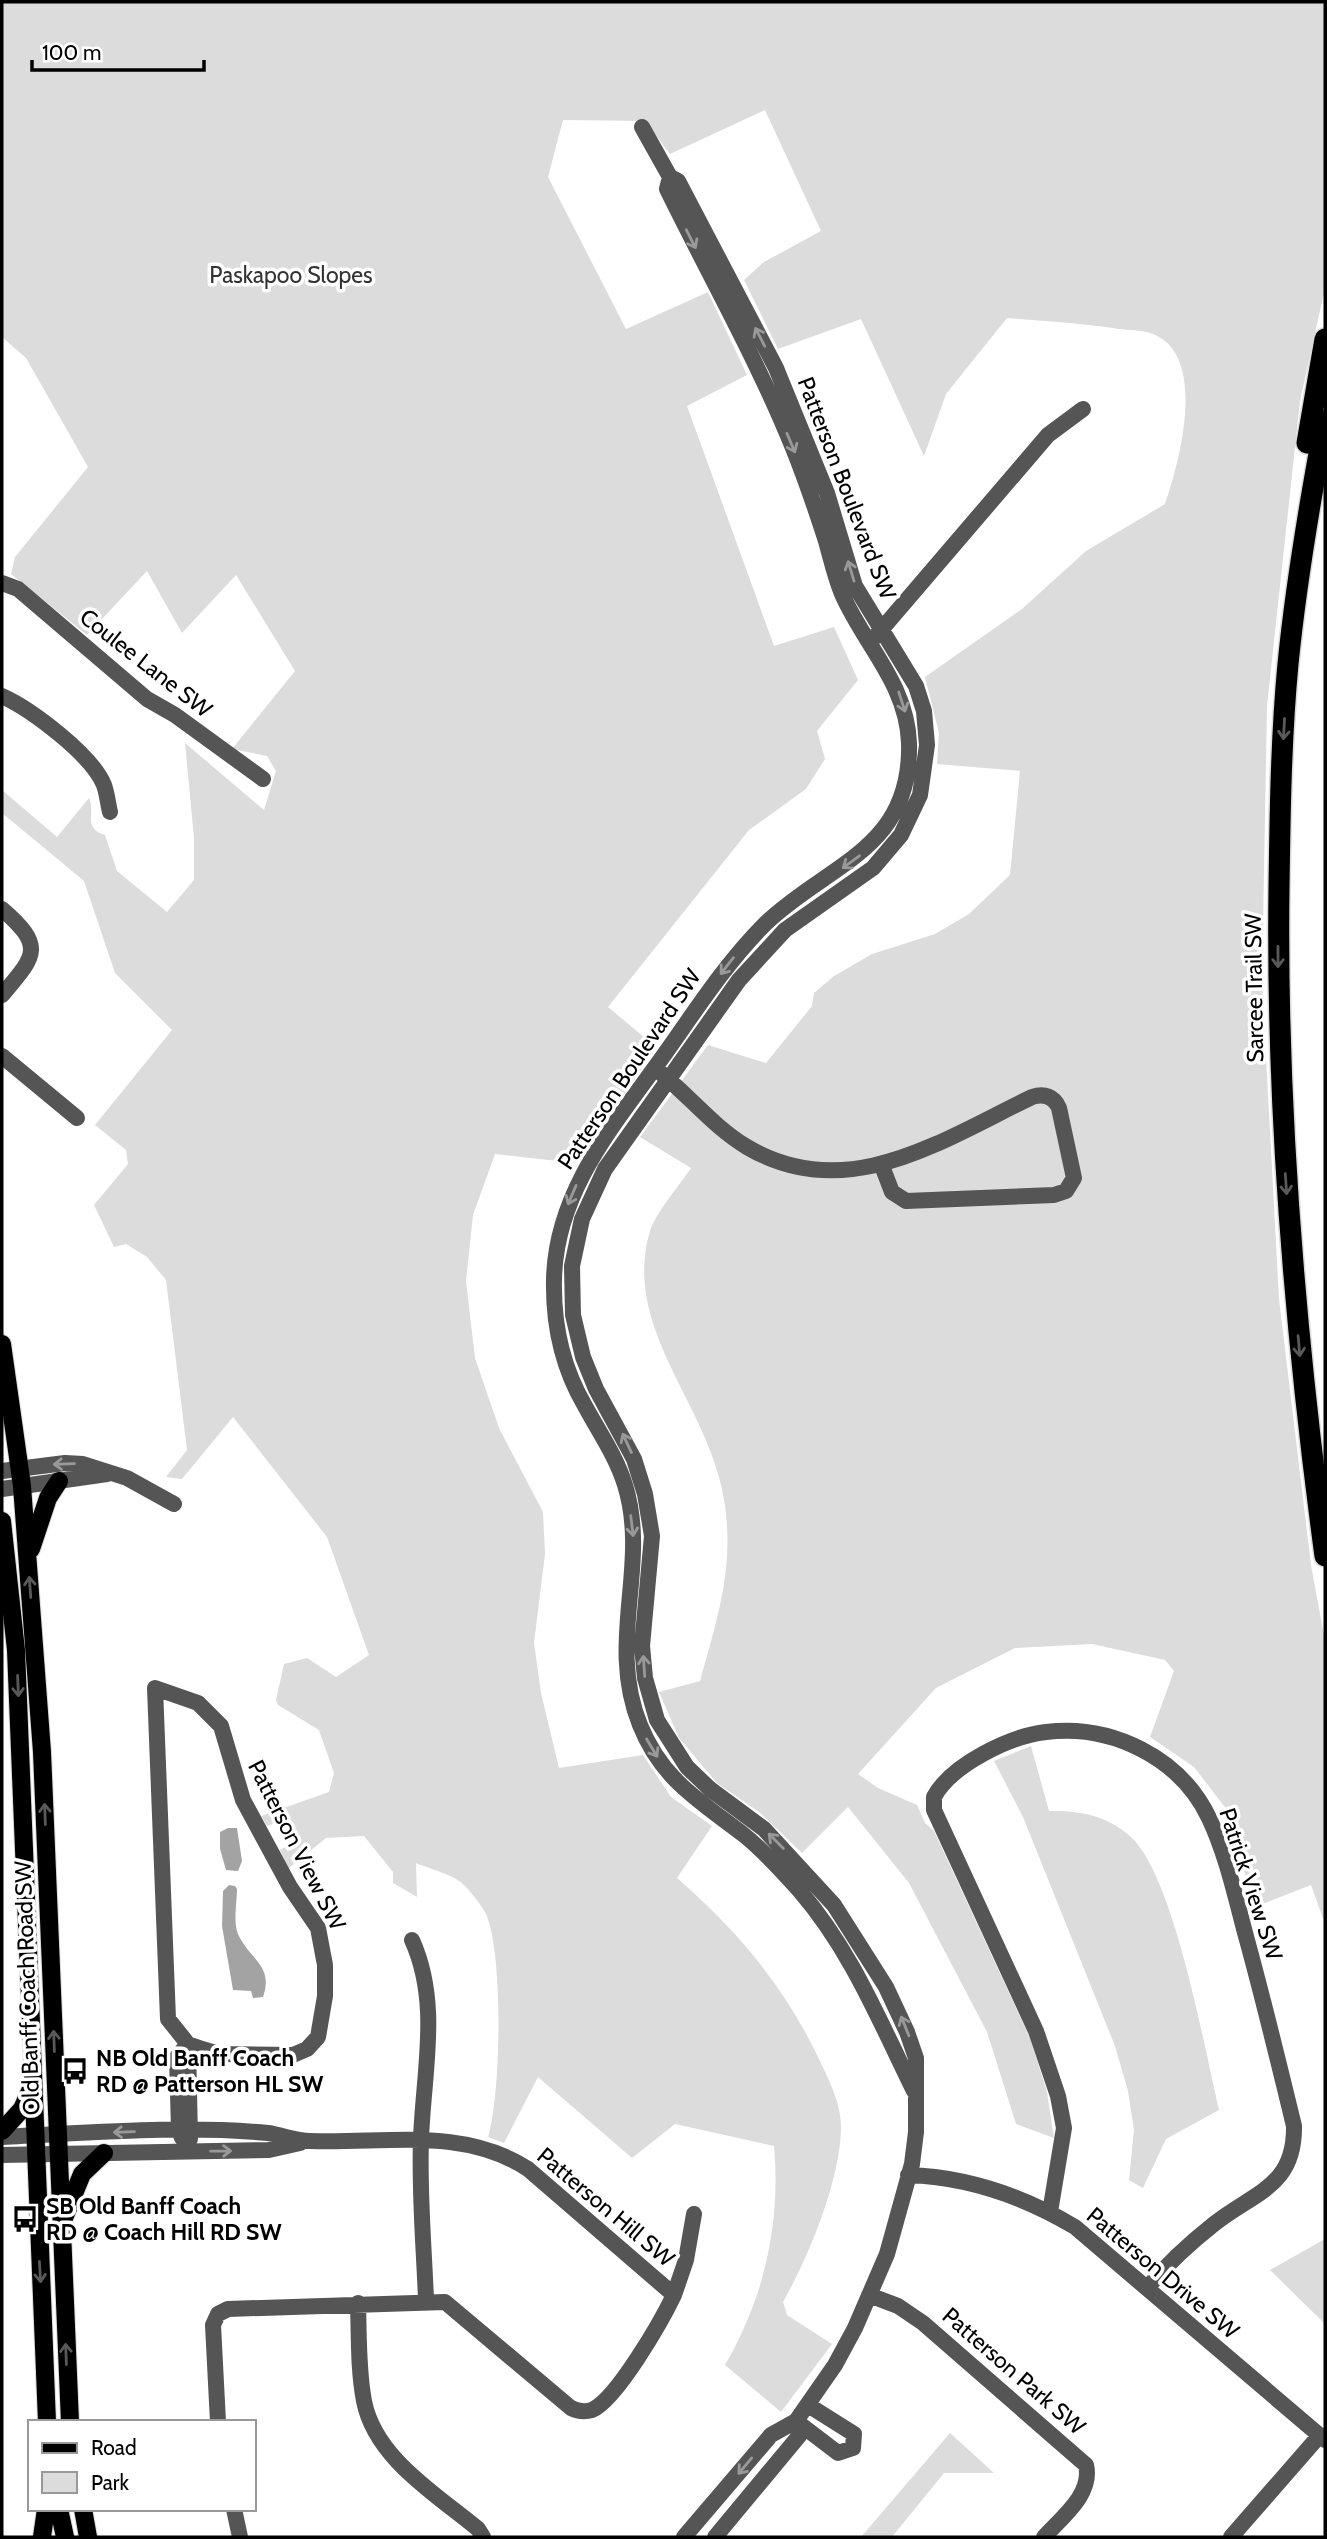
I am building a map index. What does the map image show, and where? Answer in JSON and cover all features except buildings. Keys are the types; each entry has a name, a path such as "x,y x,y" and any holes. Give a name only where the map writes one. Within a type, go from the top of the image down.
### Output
{"highway":[{"path":"1288,661 1289,601 1296,527 1325,340"},
{"name":"Sarcee Trail SW","path":"1325,421 1288,661 1279,861 1278,985 1282,1102 1300,1360 1325,1556"}],"main road":[{"name":"Old Banff Coach Road SW","path":"2,1344 14,1475 28,1559 42,1752 70,2420"},
{"path":"28,1559 47,1501 59,1481"},
{"name":"Old Banff Coach Road SW","path":"2,1521 16,1650 47,2420"},
{"path":"2,2131 22,2109 32,2086"},
{"path":"61,2225 78,2181 104,2152"},
{"path":"42,2537 46,2511"},
{"path":"59,2511 65,2537"},
{"path":"83,2511 88,2537"}],"street":[{"name":"Patterson Boulevard SW","path":"642,127 670,177 678,181 776,368 827,493 855,586 908,722 908,764 894,810 879,835 858,857 774,916 726,968 582,1172 564,1215 554,1264 554,1309 564,1359 579,1396 603,1435 621,1475 634,1540 625,1628 626,1674 631,1698 648,1742 684,1790 758,1848 827,1926 866,1988 915,2093"},
{"name":"Patterson Boulevard SW","path":"670,177 667,189 760,375 810,492 839,587 876,637 907,668 926,722 926,771 910,818 894,844 873,868 785,930 747,970 595,1187 582,1219 572,1266 573,1315 583,1357 596,1389 639,1469 652,1536 643,1624 645,1678 657,1720 687,1767 710,1789 764,1829 819,1887 854,1933 908,2032 916,2058 916,2132 908,2175 895,2232 869,2295 835,2365 796,2421 771,2435 684,2537"},
{"name":"Patterson Boulevard SW","path":"760,375 776,368"},
{"path":"876,637 1048,436 1083,409"},
{"name":"Coulee Lane SW","path":"2,583 18,589 148,699 175,715 263,779"},
{"path":"2,696 16,703 87,761 104,784 110,812"},
{"path":"894,810 910,818"},
{"path":"2,909 25,929 31,946 31,961 2,995"},
{"path":"774,916 785,930"},
{"path":"2,1056 77,1118"},
{"path":"655,1068 733,1137 767,1156 815,1170 882,1166 1032,1097 1046,1095 1055,1100 1059,1108 1074,1178 1066,1191 1054,1195 906,1201 892,1192 882,1166"},
{"path":"554,1264 572,1266"},
{"path":"2,1489 14,1475 79,1464 127,1478 174,1504"},
{"path":"621,1475 639,1469"},
{"path":"14,1475 59,1481 108,1474"},
{"name":"Patterson View SW","path":"155,1688 198,1703 221,1726 243,1800 290,1887 318,1928 324,1946 325,1996 318,2037 307,2049 293,2055 229,2054 188,2044 168,2019 155,1688"},
{"name":"Patrick View SW","path":"1050,2212 1064,2128 1058,2096 1036,2031 934,1810 934,1797 949,1779 999,1745 1039,1733 1071,1730 1108,1735 1149,1753 1182,1780 1209,1818 1253,1964 1294,2126 1290,2159 1278,2180 1216,2222 1169,2263 1148,2287"},
{"path":"412,1940 421,1960 426,1987 427,2081 421,2140 426,2300"},
{"path":"187,2151 185,2131 188,2044"},
{"name":"Patterson Hill SW","path":"2,2137 185,2131 270,2134 306,2141 421,2140 470,2143 516,2161 674,2295 626,2374 600,2404 585,2411 570,2408 449,2304 426,2300 228,2309 218,2314 213,2325 218,2420"},
{"name":"Patterson Hill SW","path":"2,2155 269,2150 306,2141"},
{"name":"Patterson Drive SW","path":"908,2175 968,2182 1050,2212 1095,2242 1322,2437"},
{"path":"674,2295 686,2260 694,2214"},
{"name":"Patterson Park SW","path":"869,2295 898,2306 923,2323 1086,2465 1088,2479 1083,2492 1044,2537"},
{"path":"358,2303 364,2403 380,2440 396,2460 478,2529 483,2537"},
{"path":"796,2421 838,2453 853,2448 854,2434 808,2405"},
{"name":"Patterson Boulevard SW","path":"716,2537 799,2436 796,2421"},
{"path":"1231,2537 1322,2437"},
{"path":"234,2511 240,2537"},
{"path":"699,2520 716,2537"}],"green space":[{"name":"Paskapoo Slopes","path":"2,2 1325,2 1325,288 1300,401 1267,706 1262,982 1279,1299 1311,1565 1325,1641 1325,1924 1311,1885 1252,1908 1234,1819 1194,1767 1150,1737 1174,1671 1165,1660 1092,1644 1015,1648 936,1688 858,1774 878,1788 917,1805 925,1823 934,1831 1030,2038 1047,2092 1054,2138 1016,2124 987,2032 909,1883 848,1807 802,1853 759,1812 717,1783 679,1738 659,1692 700,1681 720,1605 727,1555 727,1530 725,1504 709,1446 666,1357 646,1296 644,1264 650,1231 663,1207 691,1168 640,1137 708,1045 766,1063 812,1006 814,993 834,976 872,954 935,934 969,914 1010,875 1020,771 937,764 939,733 925,677 1022,609 1086,551 1165,504 1177,463 1185,410 1185,385 1180,362 1168,344 1150,333 1007,318 946,394 924,456 861,319 778,349 744,280 764,262 821,231 765,110 670,154 645,121 563,120 548,177 626,329 708,292 747,375 687,406 774,646 834,627 858,680 817,731 825,759 806,789 749,830 608,1007 657,1048 576,1163 495,1154 473,1215 466,1281 475,1358 499,1428 543,1512 545,1554 534,1643 541,1693 559,1768 643,1755 671,1797 712,1826 677,1878 740,1940 775,1985 806,2034 837,2101 841,2126 840,2147 830,2193 813,2240 783,2302 787,2315 832,2344 781,2412 725,2365 750,2313 767,2260 775,2204 774,2146 675,2124 632,2158 538,2077 504,2143 488,2137 496,2090 498,1989 491,1931 485,1912 478,1902 465,1886 455,1879 416,1863 417,1897 393,1883 393,1872 364,1836 326,1838 288,1869 280,1850 289,1845 278,1822 267,1826 261,1816 329,1792 334,1773 319,1730 278,1705 276,1700 284,1664 307,1658 336,1677 369,1655 327,1537 233,1417 182,1479 166,1477 187,1450 166,1280 147,1257 126,1244 114,1247 94,1205 128,1164 126,1150 95,1125 172,1030 115,973 84,881 2,813 2,790 57,837 89,798 92,824 98,832 105,835 117,871 167,912 194,880 194,838 185,743 264,810 276,771 267,756 232,749 295,671 236,575 182,633 147,571 87,635 11,574 15,557 88,467 26,358 2,337"},
{"path":"1031,1746 1049,1811 1083,1813 1115,1825 1133,1839 1148,1860 1162,1890 1186,1967 1219,2110 1166,2139 1143,2188 1129,2180 1134,2130 1128,2091 1115,2046 1023,1817 994,1761"},
{"path":"1325,2239 1325,2324 1270,2270"},
{"path":"950,2433 994,2473 944,2473 892,2537 861,2537"}],"shaded area":[{"path":"237,1828 242,1861 238,1871 226,1870 220,1849 220,1832"},
{"path":"229,1885 237,1889 235,1918 238,1934 263,1970 266,1986 263,1997 253,1998 251,1991 233,1990 222,1926 223,1891"}],"place":[{"name":"NB Old Banff Coach RD @ Patterson HL SW","path":"75,2071"},
{"name":"SB Old Banff Coach RD @ Coach Hill RD SW","path":"25,2219"}]}
